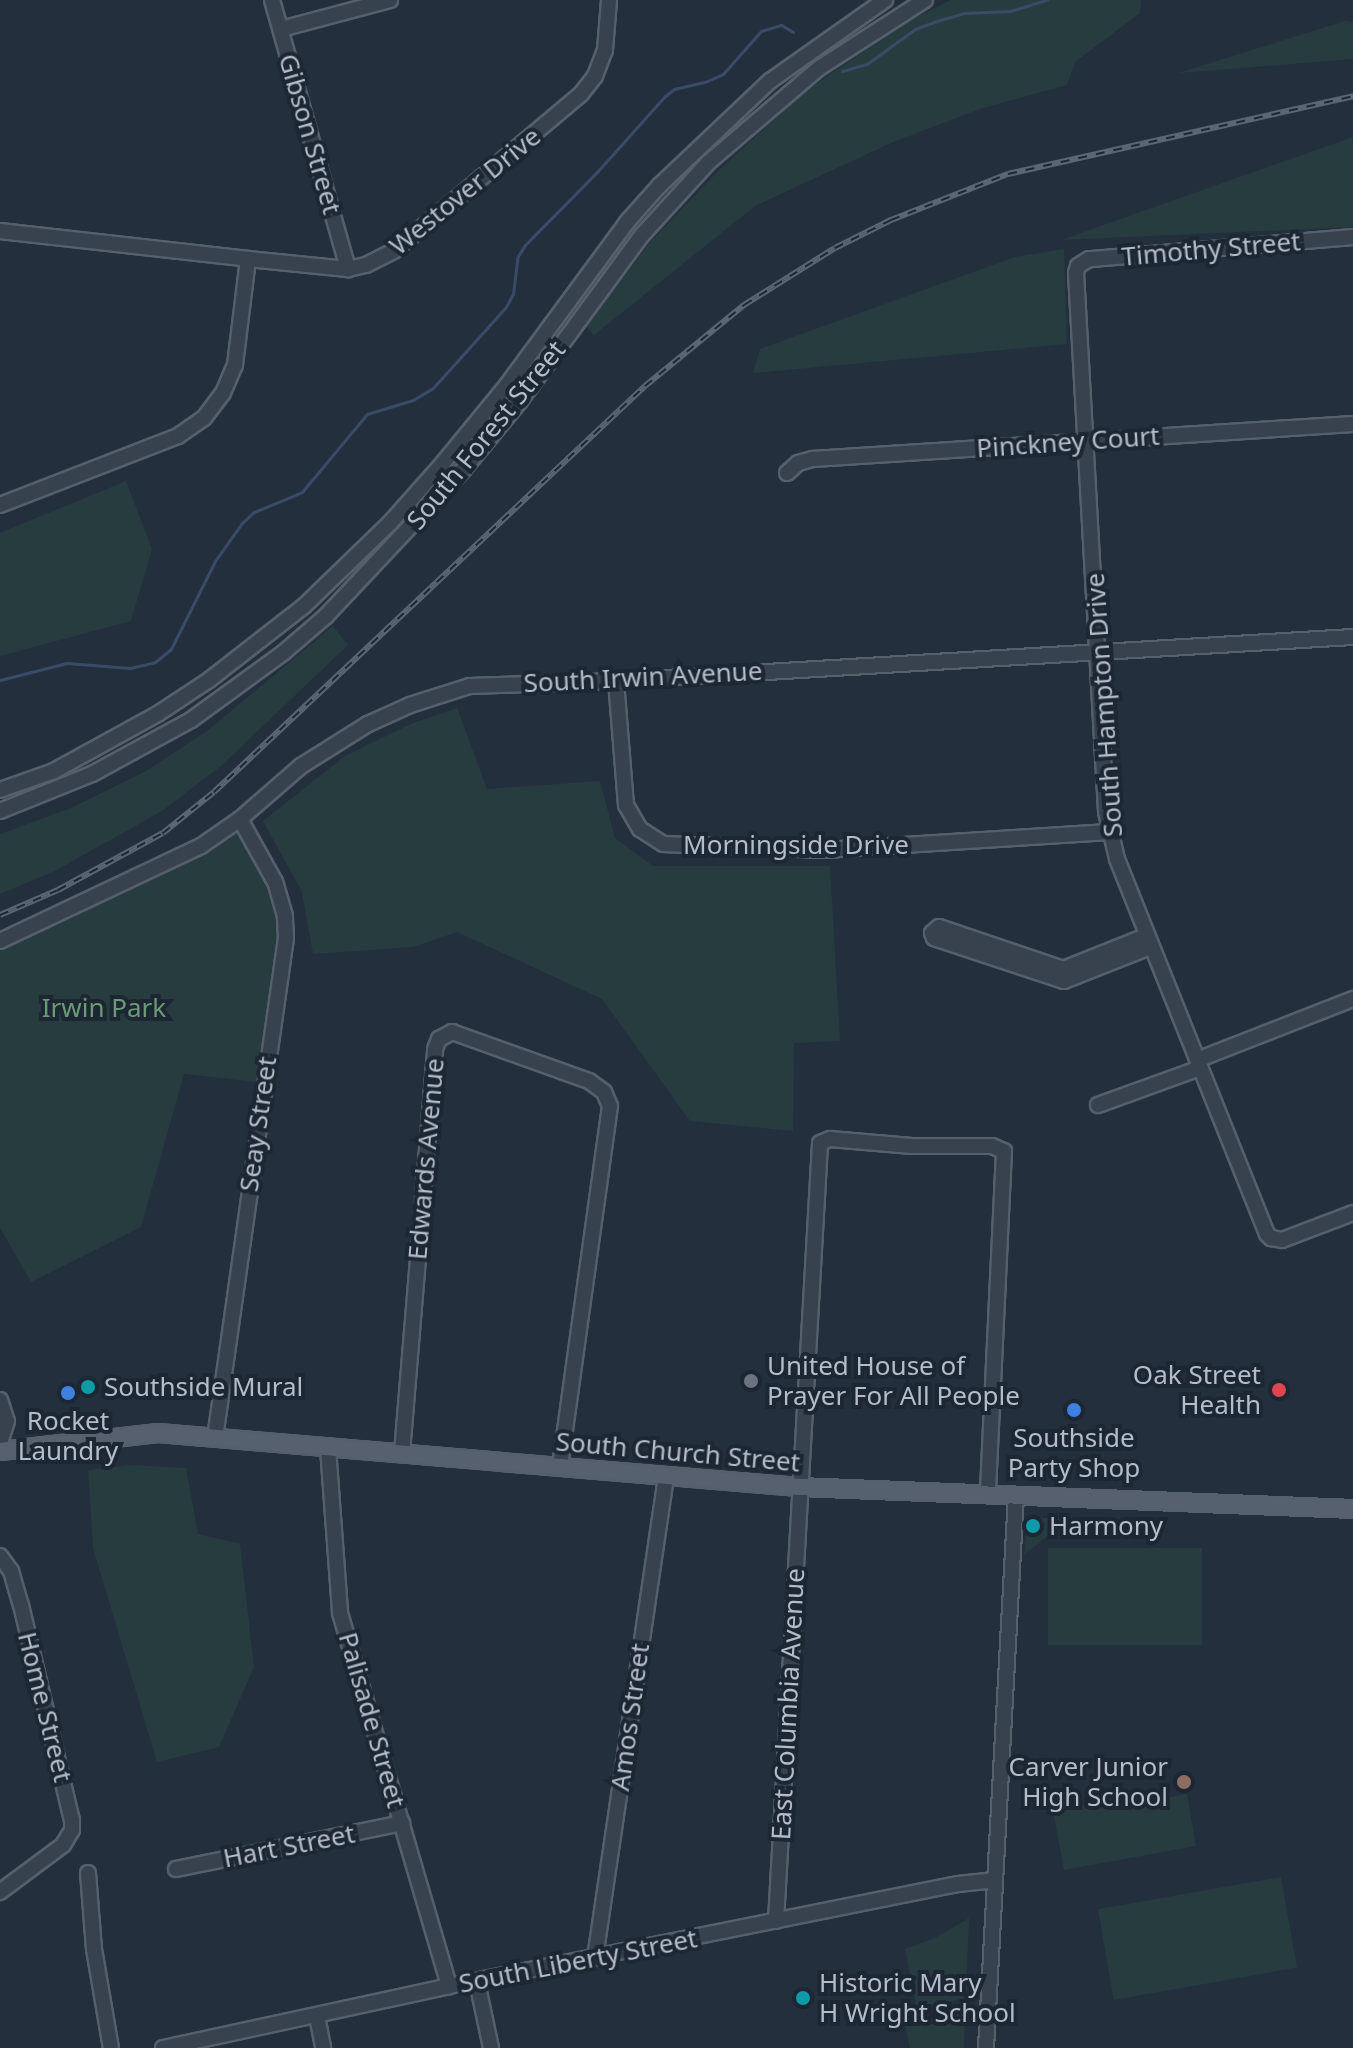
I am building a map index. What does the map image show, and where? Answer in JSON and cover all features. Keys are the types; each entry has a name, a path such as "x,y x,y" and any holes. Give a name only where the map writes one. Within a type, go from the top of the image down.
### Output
{"main road":[{"name":"South Church Street","path":"0,1451 158,1433 799,1487 1353,1509"}],"street":[{"name":"Gibson Street","path":"272,0 348,269"},
{"path":"281,29 390,0"},
{"name":"Westover Drive","path":"0,231 348,269 366,265 394,251 581,94 595,76 605,50 609,0"},
{"name":"South Forest Street","path":"0,790 54,771 159,713 221,671 304,606 379,533 443,463 507,385 627,222 668,175 770,81 885,0"},
{"name":"South Forest Street","path":"0,811 92,774 191,720 249,679 326,616 464,469 520,401 642,235 709,162 819,68 925,0"},
{"name":"Timothy Street","path":"1076,273 1083,261 1089,259 1353,237"},
{"path":"0,505 178,436 204,418 223,393 235,365 248,259"},
{"name":"South Hampton Drive","path":"1076,273 1109,832 1148,942 1267,1234 1282,1240 1353,1213"},
{"name":"Pinckney Court","path":"787,473 798,463 813,459 1353,424"},
{"name":"South Irwin Avenue","path":"0,941 166,865 240,819 301,766 333,745 410,705 452,690 489,684 616,681 1353,637"},
{"name":"Morningside Drive","path":"616,681 626,805 640,829 663,844 825,850 1109,832"},
{"name":"Seay Street","path":"215,1438 286,938 285,916 275,882 240,819"},
{"path":"1064,975 939,927 932,933 934,938 1064,975 1148,942"},
{"path":"1098,1105 1353,999"},
{"name":"Edwards Avenue","path":"402,1453 435,1049 439,1039 452,1032 589,1081 604,1092 610,1106 560,1466"},
{"name":"East Columbia Avenue","path":"776,1921 820,1143 830,1139 912,1146 992,1146 1004,1151 988,1495"},
{"path":"0,1400 7,1421 0,1443"},
{"name":"Palisade Street","path":"328,1448 340,1613 449,1986"},
{"name":"Amos Street","path":"595,1958 666,1477"},
{"path":"986,2048 1016,1495"},
{"name":"Home Street","path":"0,1556 9,1565 15,1582 72,1830 63,1845 0,1892"},
{"name":"Hart Street","path":"176,1869 402,1823"},
{"path":"88,1873 94,1949 111,2048"},
{"name":"South Liberty Street","path":"163,2048 185,2046 449,1986 994,1880"},
{"path":"477,1982 491,2048"},
{"path":"317,2016 323,2048"}],"green space":[{"path":"951,0 1141,0 1140,13 1075,62 1067,85 980,109 891,143 755,206 594,335 586,326 652,240 721,168 804,92 911,20"},
{"path":"1345,21 1353,22 1353,59 1178,73"},
{"path":"1353,137 1353,227 1061,240"},
{"path":"1064,249 1067,344 753,373 760,349 1015,257"},
{"path":"126,481 152,549 131,621 0,656 0,533"},
{"path":"333,626 348,645 221,766 162,811 53,872 0,894 0,834 71,808 146,771 207,731"},
{"path":"457,708 487,789 600,781 615,838 653,866 830,866 840,1041 794,1043 793,1131 690,1121 602,999 457,932 413,947 313,954 302,892 263,821 345,756 413,723"},
{"name":"Irwin Park","path":"240,819 283,905 264,1083 184,1074 141,1227 31,1282 0,1228 0,941"},
{"path":"131,1465 186,1468 198,1534 240,1544 254,1667 219,1747 157,1762 93,1548 88,1470"},
{"path":"1029,1517 1061,1519 1050,1534 1024,1555"},
{"path":"1048,1548 1202,1548 1202,1645 1048,1645"},
{"path":"1187,1794 1196,1846 1064,1870 1053,1811 1123,1798 1125,1805"},
{"path":"1281,1877 1297,1968 1114,2000 1098,1909"},
{"path":"969,1918 966,1998 917,2008 905,1949 935,1938"},
{"path":"965,2013 964,2048 910,2048 905,2025"}],"waterway":[{"path":"842,71 867,64 915,29 940,20 964,13 1010,11 1047,0"},
{"path":"0,680 67,663 130,668 155,662 171,649 215,561 242,523 254,512 302,492 367,414 413,400 433,388 506,307 513,294 518,256 525,245 597,172 664,97 674,89 723,74 761,31 781,25 793,32"}],"railway":[{"path":"0,915 58,890 163,833 214,792 645,386 744,305 835,248 891,220 1008,174 1353,96"}],"place":[{"name":"United House of Prayer For All People","path":"751,1381"},
{"name":"Southside Mural","path":"88,1387"},
{"name":"Oak Street Health","path":"1279,1390"},
{"name":"Rocket Laundry","path":"68,1393"},
{"name":"Southside Party Shop","path":"1074,1410"},
{"name":"Harmony","path":"1033,1526"},
{"name":"Carver Junior High School","path":"1184,1782"},
{"name":"Historic Mary H Wright School","path":"803,1998"}]}
